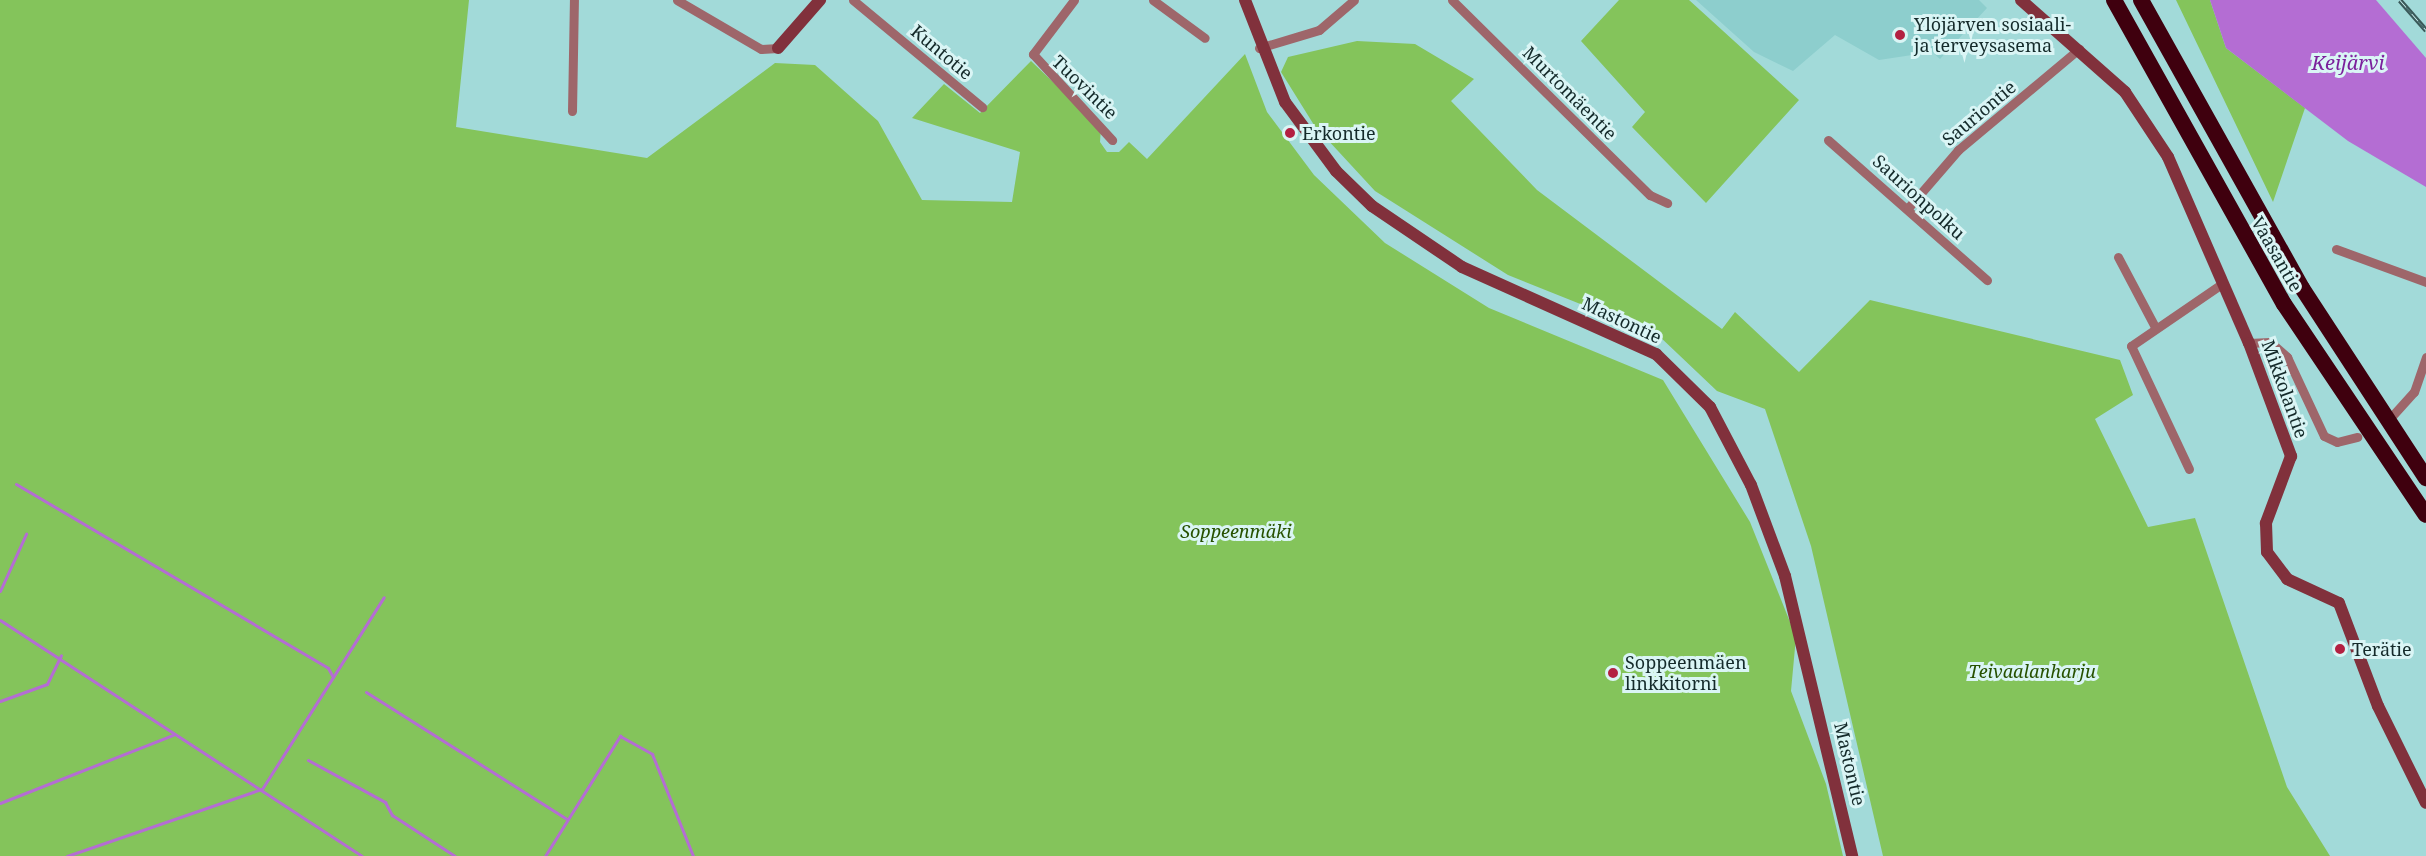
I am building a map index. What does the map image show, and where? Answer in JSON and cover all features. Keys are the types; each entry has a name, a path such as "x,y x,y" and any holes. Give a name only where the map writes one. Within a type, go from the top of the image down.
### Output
{"highway":[{"name":"Vaasantie","path":"2114,0 2284,304 2426,515"},
{"name":"Vaasantie","path":"2141,0 2302,288 2426,478"}],"main road":[{"path":"778,48 820,0"},
{"name":"Mastontie","path":"1245,0 1259,48 1300,126 1372,206 1470,271 1656,354 1710,407 1751,484 1785,576 1852,856"},
{"name":"Mikkolantie","path":"2021,0 2125,92 2154,131 2249,343 2291,456 2266,523 2267,552 2288,579 2340,603 2386,724 2426,803"}],"street":[{"path":"572,111 574,0"},
{"path":"678,0 761,49 778,48"},
{"name":"Kuntotie","path":"853,0 982,107"},
{"name":"Tuovintie","path":"1074,0 1033,54 1113,140"},
{"path":"1153,0 1205,38"},
{"path":"1259,48 1319,30 1354,0"},
{"name":"Murtomäentie","path":"1452,0 1650,195 1667,203"},
{"name":"Sauriontie","path":"1908,208 1958,150 2079,49"},
{"name":"Saurionpolku","path":"1828,140 1908,208 1986,280"},
{"path":"2336,249 2426,282"},
{"path":"2118,258 2155,327"},
{"path":"2189,469 2131,346 2155,327 2223,284"},
{"path":"2249,343 2270,342 2287,357 2324,436 2337,442 2357,437"},
{"path":"2393,415 2414,392 2426,357"}],"shaded area":[{"name":"Ylöjärven sosiaali- ja terveysasema","path":"1696,0 1979,0 1987,8 1940,59 1932,52 1879,60 1835,35 1793,71 1754,52"}],"green space":[{"name":"Soppeenmäki","path":"0,0 469,0 456,127 647,158 775,63 815,65 878,121 922,200 1012,202 1020,152 912,118 944,84 980,113 1031,61 1101,128 1100,142 1107,152 1119,152 1129,142 1147,159 1245,54 1267,112 1314,175 1385,243 1489,308 1663,380 1750,522 1796,637 1791,691 1826,784 1843,856 0,856"},
{"path":"1619,0 1689,0 1799,100 1706,203 1632,127 1645,112 1581,41"},
{"path":"2176,0 2210,0 2226,48 2305,108 2273,202"},
{"name":"Teivaalanharju","path":"1357,41 1415,44 1474,79 1451,101 1537,190 1722,329 1735,312 1799,372 1870,300 2120,360 2133,395 2095,419 2148,527 2195,518 2287,787 2330,856 1883,856 1811,546 1765,409 1717,391 1658,335 1508,275 1375,191 1314,125 1281,72 1288,57"}],"water":[{"name":"Keijärvi","path":"2210,0 2376,0 2426,58 2426,187 2348,141 2226,48"}],"waterway":[{"path":"16,484 328,668 333,677"},
{"path":"0,591 26,534"},
{"path":"67,856 262,789 384,597"},
{"path":"0,620 362,856"},
{"path":"0,701 47,684 61,655"},
{"path":"366,692 567,819"},
{"path":"0,803 173,735"},
{"path":"545,856 620,736 652,754 693,856"},
{"path":"308,760 385,802 392,815 455,856"}],"railway":[{"path":"2400,0 2426,30"}],"place":[{"name":"Ylöjärven sosiaali- ja terveysasema","path":"1900,35"},
{"name":"Erkontie","path":"1290,133"},
{"name":"Terätie","path":"2340,649"},
{"name":"Soppeenmäen linkkitorni","path":"1613,673"}]}
